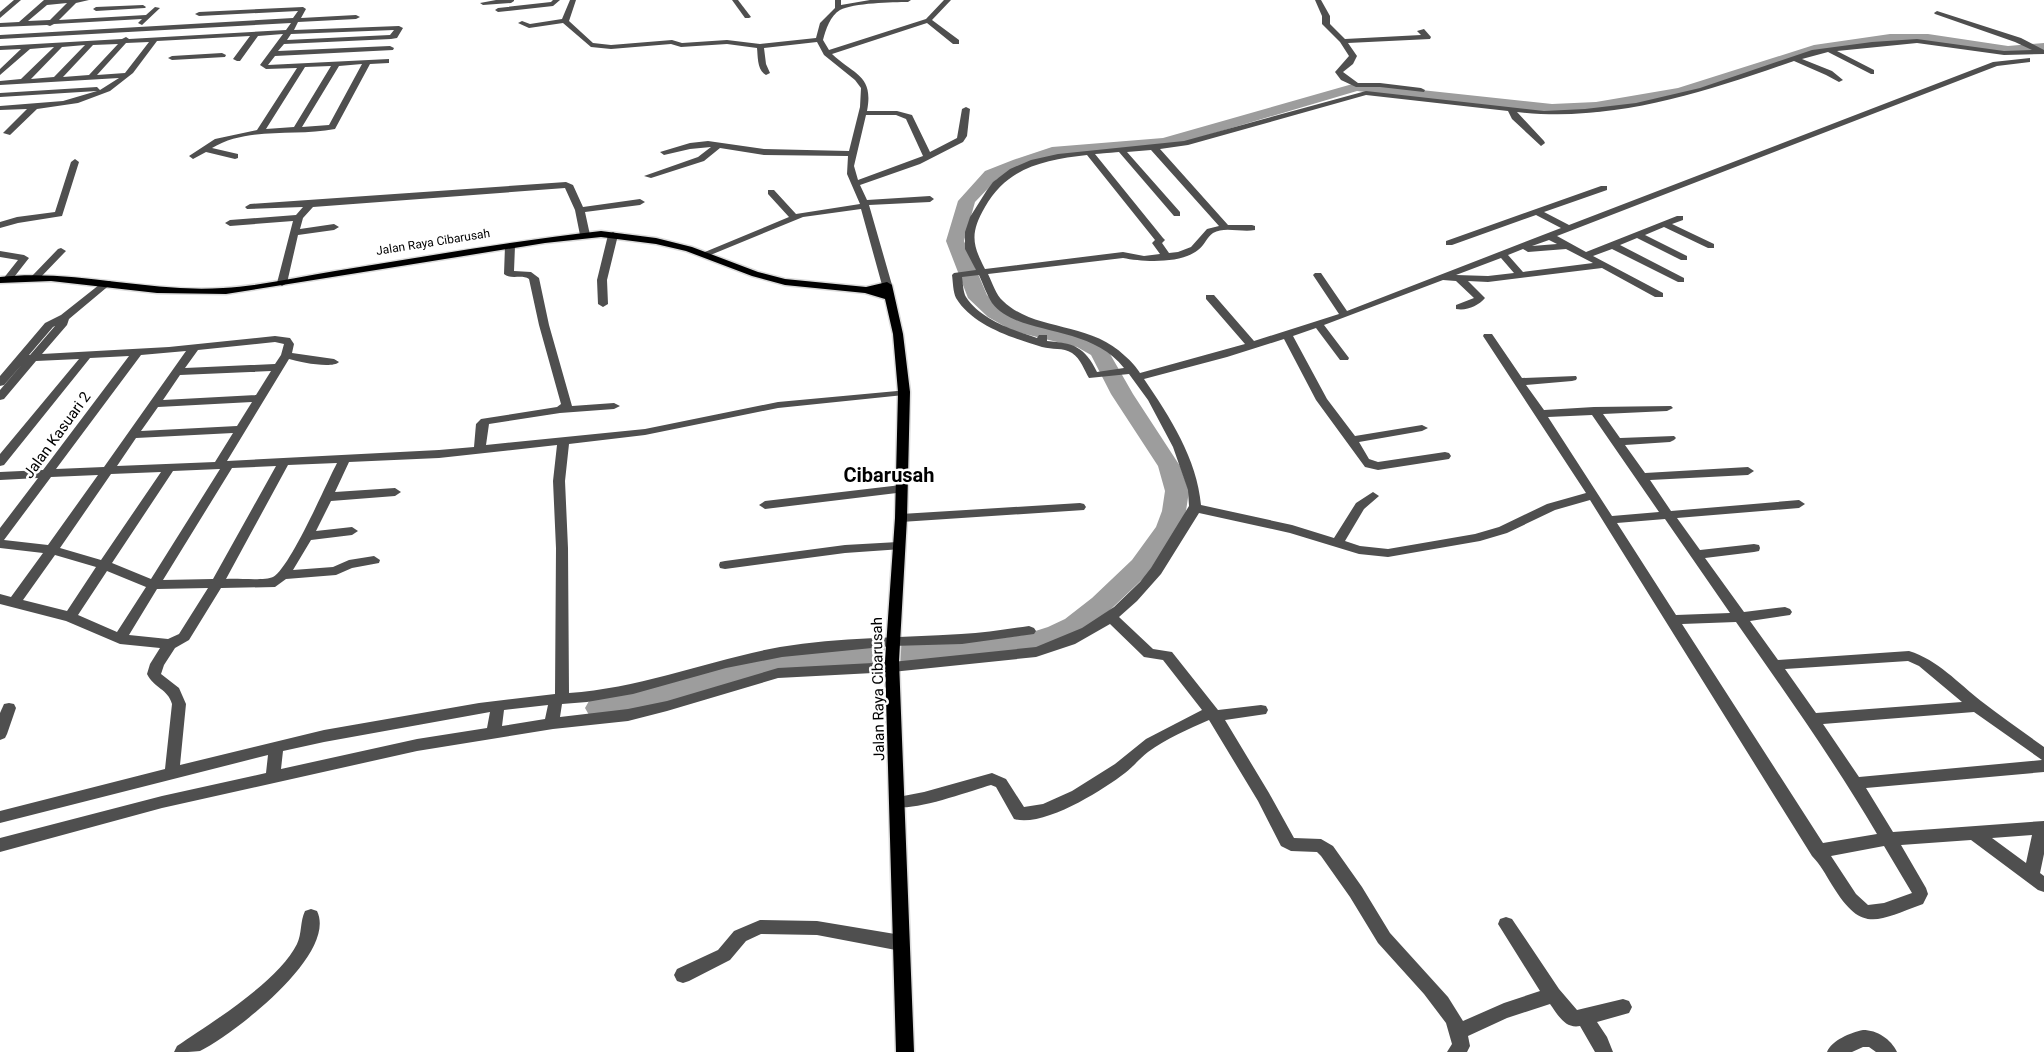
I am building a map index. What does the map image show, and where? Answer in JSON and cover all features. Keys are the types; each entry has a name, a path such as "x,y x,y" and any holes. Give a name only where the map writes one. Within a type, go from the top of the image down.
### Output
{"main road":[{"name":"Jalan Raya Cibarusah","path":"4,280 55,278 158,291 226,291 585,235 613,235 656,241 705,254 749,272 785,282 866,290 889,298"},
{"name":"Jalan Raya Cibarusah","path":"866,290 887,285 898,334 904,392 901,518 892,654 898,802 904,1052"}],"street":[{"path":"0,16 18,0"},
{"path":"0,73 75,0"},
{"path":"21,24 46,1 86,0"},
{"path":"84,20 105,0"},
{"path":"128,7 134,0"},
{"path":"484,3 513,0"},
{"path":"498,10 553,4 557,0"},
{"path":"565,21 566,14 572,5 572,0"},
{"path":"735,0 747,16"},
{"path":"887,285 864,205 850,166 862,113 864,86 858,77 827,53 819,40 824,23 838,4 908,0"},
{"path":"827,53 928,20 935,16 948,0"},
{"path":"1318,0 1326,16 1326,24 1344,41 1353,56 1350,62 1339,72 1340,74 1356,85 1402,87 1444,98"},
{"path":"96,9 143,6"},
{"path":"199,14 273,6 303,10 264,66 302,66 386,61"},
{"path":"91,77 157,8"},
{"path":"217,24 228,12"},
{"path":"1937,13 2041,52"},
{"path":"0,25 148,17"},
{"path":"0,37 356,17"},
{"path":"928,20 956,42"},
{"path":"522,23 529,26 565,21"},
{"path":"565,21 591,46 601,47 672,42 681,45 716,42 760,46 819,40"},
{"path":"197,25 172,58 222,55"},
{"path":"0,48 392,26 397,26 399,30 391,37 282,42"},
{"path":"1344,41 1427,37 1421,31"},
{"path":"217,42 223,35"},
{"path":"237,59 255,35"},
{"path":"0,108 74,102 108,88 122,80 155,39"},
{"path":"0,845 274,774 495,728 587,697 633,689 726,664 892,654 996,658 1049,649 1071,640 1110,616 1138,592 1156,570 1195,508 1194,492 1180,450 1135,373 1121,356 1103,342 1088,336 1050,328 1012,314 997,302 973,272 968,240 969,229 982,204 996,184 1012,172 1032,162 1089,152 1154,148 1203,139 1270,118 1366,92 1444,98 1511,109 1560,112 1636,105 1715,87 1816,52 1829,50 1917,42 2004,53 2041,52"},
{"path":"57,79 91,43"},
{"path":"24,81 60,45"},
{"path":"760,46 762,64 766,74"},
{"path":"273,54 390,48"},
{"path":"205,56 211,49"},
{"path":"1829,50 1871,72"},
{"path":"1252,228 1239,230 1224,227 1210,231 1194,249 1167,257 1136,259 1122,255 973,272 957,277 959,292 968,306 996,328 1041,341 1043,344 1064,345 1077,351 1083,355 1094,376 1135,373 1223,355 1251,344 1287,335 1345,315 1955,79 2041,52"},
{"path":"1795,59 1829,73 1839,80"},
{"path":"193,156 225,139 260,132 333,126 367,62"},
{"path":"39,66 71,64"},
{"path":"296,130 336,64"},
{"path":"260,132 302,66"},
{"path":"0,83 126,75"},
{"path":"0,95 108,88"},
{"path":"7,133 35,106"},
{"path":"855,184 900,168 952,145 963,136 966,108"},
{"path":"1511,109 1515,116 1541,143"},
{"path":"862,113 897,112 909,117 928,156"},
{"path":"313,140 326,128"},
{"path":"664,152 698,144 764,152 852,154"},
{"path":"648,176 701,158 717,146"},
{"path":"1154,148 1224,227"},
{"path":"204,149 236,156"},
{"path":"1122,151 1177,214"},
{"path":"1089,152 1160,240 1157,243 1167,257"},
{"path":"0,225 17,220 59,214 75,162"},
{"path":"250,207 566,185 570,187 580,210 585,235"},
{"path":"1449,243 1604,188"},
{"path":"771,192 794,217"},
{"path":"705,254 794,217 816,211 930,198"},
{"path":"580,210 640,202"},
{"path":"282,283 294,232 299,218 310,204"},
{"path":"1537,212 1569,229"},
{"path":"230,223 299,218"},
{"path":"1585,256 1680,218"},
{"path":"1664,224 1711,246"},
{"path":"294,232 334,227"},
{"path":"603,304 602,280 613,235"},
{"path":"1638,235 1684,258"},
{"path":"1549,236 1659,295"},
{"path":"1612,244 1681,280"},
{"path":"510,246 509,274 528,274 534,278 544,325 567,405 560,410"},
{"path":"1515,250 1567,246"},
{"path":"35,278 61,251"},
{"path":"0,254 24,258 4,280"},
{"path":"1502,254 1521,275"},
{"path":"1443,278 1488,279 1603,265"},
{"path":"1318,275 1345,315"},
{"path":"1459,279 1480,298 1478,301 1460,307"},
{"path":"0,383 49,325 65,317 107,284"},
{"path":"1210,297 1251,344"},
{"path":"0,397 63,323 65,317"},
{"path":"1318,324 1344,358"},
{"path":"1041,341 1050,328"},
{"path":"1287,335 1322,400 1365,461 1372,465 1445,456"},
{"path":"1488,336 1541,414 1818,851 1855,904 1866,912 1874,913 1917,899 1920,894 1918,888 1855,783 1594,410"},
{"path":"20,359 194,348 275,339 286,340 289,344 286,355 241,429 223,465 120,639"},
{"path":"15,602 194,348"},
{"name":"Jalan Kasuari 2","path":"0,537 138,351"},
{"path":"0,462 88,354"},
{"path":"286,355 299,359 334,362"},
{"path":"177,372 279,367"},
{"path":"1519,382 1572,378"},
{"path":"0,476 480,450 645,432 778,405 904,392"},
{"path":"155,404 260,398"},
{"path":"480,450 482,424 485,421 560,410 614,406"},
{"path":"1541,414 1667,408"},
{"path":"1352,440 1422,428"},
{"path":"133,435 241,429"},
{"path":"1616,442 1670,438"},
{"path":"556,708 562,547 559,475 564,441"},
{"path":"0,544 51,550 104,565 154,584 274,582 284,575 326,497 344,458"},
{"path":"172,774 175,737 181,713 178,697 165,683 157,680 154,674 157,664 170,644 184,637 218,584 284,462"},
{"path":"70,617 168,468"},
{"path":"1641,477 1748,471"},
{"path":"765,505 901,489"},
{"path":"326,497 395,492"},
{"path":"1195,508 1292,529 1359,550 1388,553 1446,544 1503,530 1551,507 1592,495"},
{"path":"1337,543 1360,506 1373,496"},
{"path":"1608,520 1799,504"},
{"path":"901,518 1080,507"},
{"path":"306,536 352,531"},
{"path":"725,565 844,549 898,546"},
{"path":"1696,554 1754,548"},
{"path":"284,575 336,571 349,564 374,560"},
{"path":"0,599 70,617 120,639 170,644"},
{"path":"1671,620 1739,617 1785,612"},
{"path":"1110,616 1148,653 1167,656 1189,680 1213,714 1265,799 1287,842 1291,844 1321,846 1327,851 1356,892 1384,938 1410,969 1440,999 1459,1031 1460,1046 1456,1052"},
{"path":"0,817 172,774 276,751 324,736 498,706 556,708 628,715 668,706 778,662 892,654 945,641 1029,631"},
{"path":"1774,665 1909,656 1924,662 1977,706 2044,755"},
{"path":"495,728 498,706"},
{"path":"1812,719 1977,706"},
{"path":"0,734 9,708"},
{"path":"898,802 924,798 992,779 1001,783 1020,814 1029,815 1043,812 1111,775 1142,748 1153,742 1213,714 1261,710"},
{"path":"274,774 276,751"},
{"path":"1855,783 2044,766"},
{"path":"1818,851 1888,839 2043,828 2031,875"},
{"path":"1972,832 2044,885"},
{"path":"183,1052 218,1029 272,986 302,952 310,928 310,916"},
{"path":"1506,924 1553,994 1573,1019 1623,1007"},
{"path":"683,975 724,956 740,936 760,927 817,928 901,942"},
{"path":"1459,1031 1504,1011 1553,994"},
{"path":"1584,1017 1601,1042 1604,1052"},
{"path":"1836,1052 1856,1039 1865,1037 1874,1039 1888,1052"}],"waterway":[{"path":"599,708 661,695 757,665 794,659 1001,647 1023,644 1057,634 1074,625 1101,604 1141,566 1167,529 1174,511 1177,491 1169,466 1122,394 1099,351 1084,343 1020,327 995,313 978,298 955,241 967,201 991,175 1052,152 1164,143 1356,87 1414,92 1552,109 1596,107 1680,92 1814,49 1890,38 1928,38 2008,50 2044,47"}],"district":[{"name":"Cibarusah","path":"889,475"}]}
